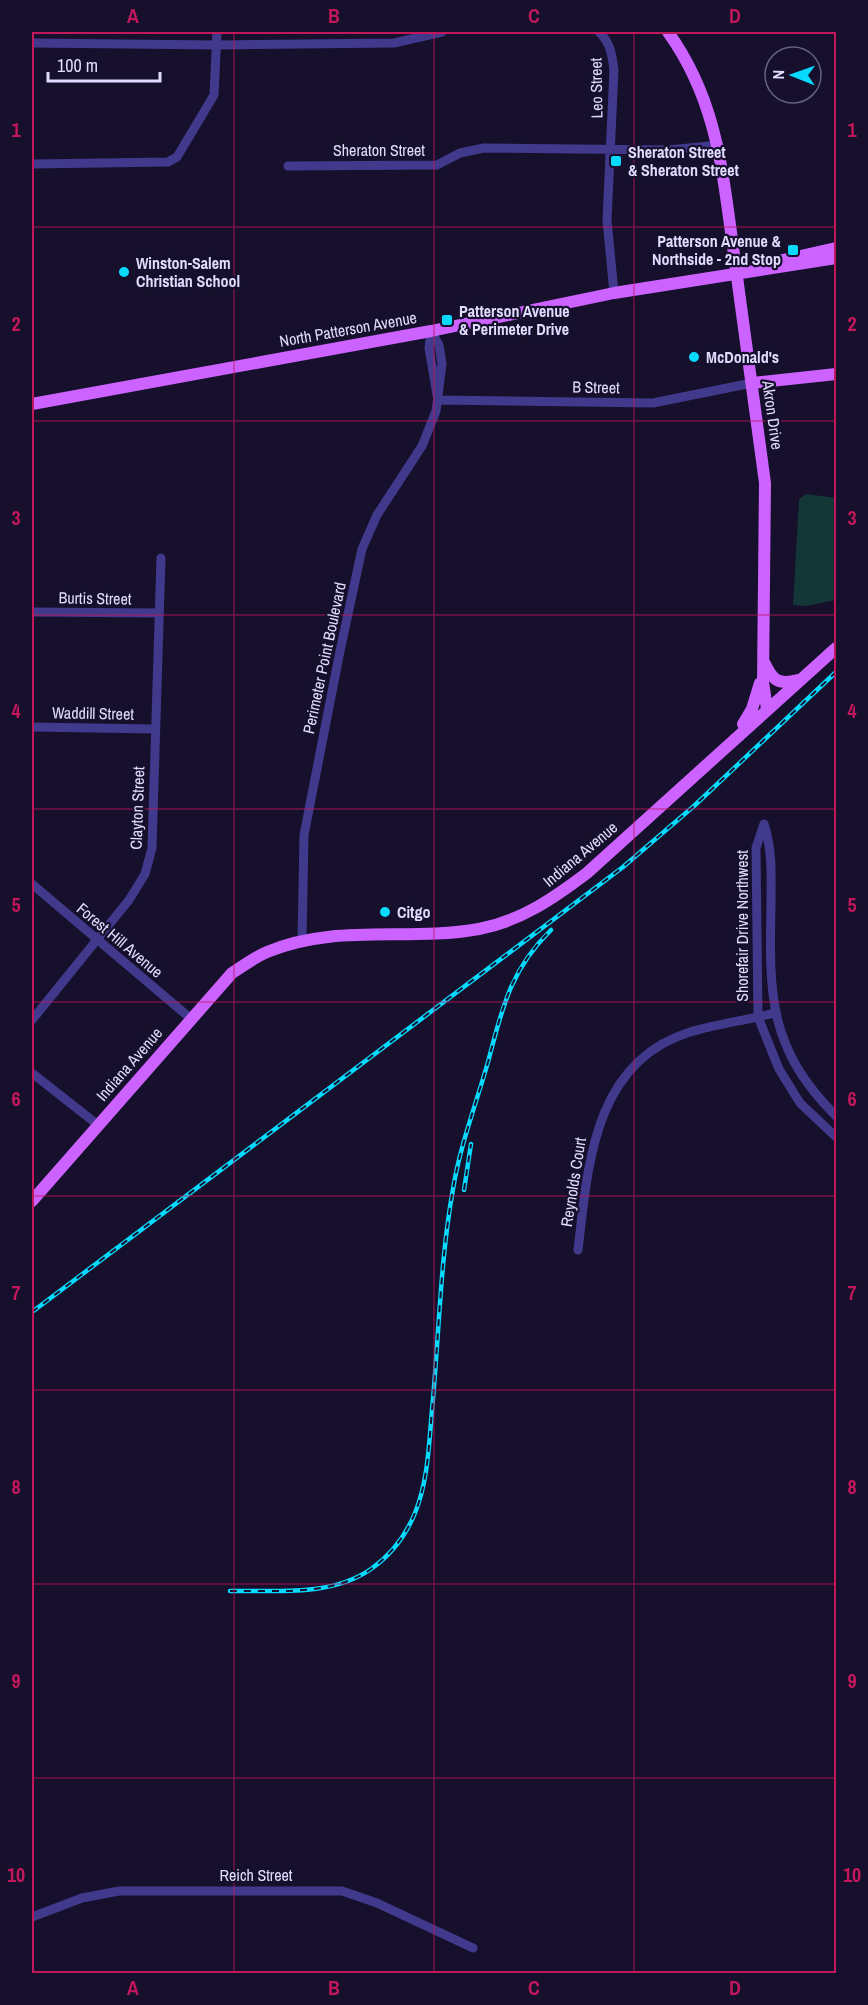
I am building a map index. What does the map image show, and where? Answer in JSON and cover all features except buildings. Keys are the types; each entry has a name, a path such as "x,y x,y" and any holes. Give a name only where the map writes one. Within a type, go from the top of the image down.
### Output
{"main road":[{"name":"Akron Drive","path":"668,32 700,85 719,145 765,483 763,665 767,709"},
{"name":"North Patterson Avenue","path":"740,272 837,248"},
{"name":"North Patterson Avenue","path":"32,404 431,331 614,293 837,258"},
{"path":"752,383 837,374"},
{"name":"Indiana Avenue","path":"32,1201 190,1018 232,973 265,952 302,940 341,934 471,930 517,918 554,898 587,873 837,648"},
{"path":"763,665 777,682 800,680"},
{"path":"729,743 751,713 763,665"}],"street":[{"path":"32,164 168,162 180,154 193,127 214,95 217,32"},
{"path":"32,44 394,43 442,32"},
{"name":"Leo Street","path":"599,32 606,39 612,52 614,70 611,148"},
{"name":"Sheraton Street","path":"288,166 437,165 460,153 484,148 669,150 719,145"},
{"path":"611,148 607,220 614,293"},
{"name":"Perimeter Point Boulevard","path":"302,940 306,821 363,549 381,509 422,446 439,400 442,364 439,345 431,331"},
{"name":"B Street","path":"439,400 653,403 752,383"},
{"name":"Clayton Street","path":"32,1020 141,884 150,861 154,813 154,729 161,558"},
{"name":"Burtis Street","path":"32,612 158,614"},
{"name":"Waddill Street","path":"32,728 154,729"},
{"name":"Shorefair Drive Northwest","path":"837,1116 800,1074 781,1037 775,1014 770,954 771,848 764,824 756,848 758,1017 779,1069 801,1103 837,1137"},
{"name":"Forest Hill Avenue","path":"32,884 190,1018"},
{"name":"Reynolds Court","path":"578,1250 594,1138 607,1103 622,1081 644,1058 670,1041 689,1033 775,1014"},
{"path":"32,1073 98,1125"},
{"name":"Reich Street","path":"32,1917 82,1898 119,1891 342,1891 377,1903 473,1948"}],"green space":[{"path":"806,494 836,498 836,600 806,606 793,605 799,499"}],"railway":[{"path":"32,1312 623,867 694,806 836,672"},
{"path":"230,1591 303,1590 339,1584 355,1578 371,1569 385,1557 397,1544 411,1521 423,1488 427,1462 445,1244 460,1157 509,991 526,960 551,930"},
{"path":"464,1190 471,1144"}],"place":[{"name":"Sheraton Street & Sheraton Street","path":"616,161"},
{"name":"Patterson Avenue & Northside - 2nd Stop","path":"793,250"},
{"name":"Winston-Salem Christian School","path":"124,272"},
{"name":"Patterson Avenue & Perimeter Drive","path":"447,320"},
{"name":"McDonald's","path":"694,357"},
{"name":"Citgo","path":"385,912"}]}
